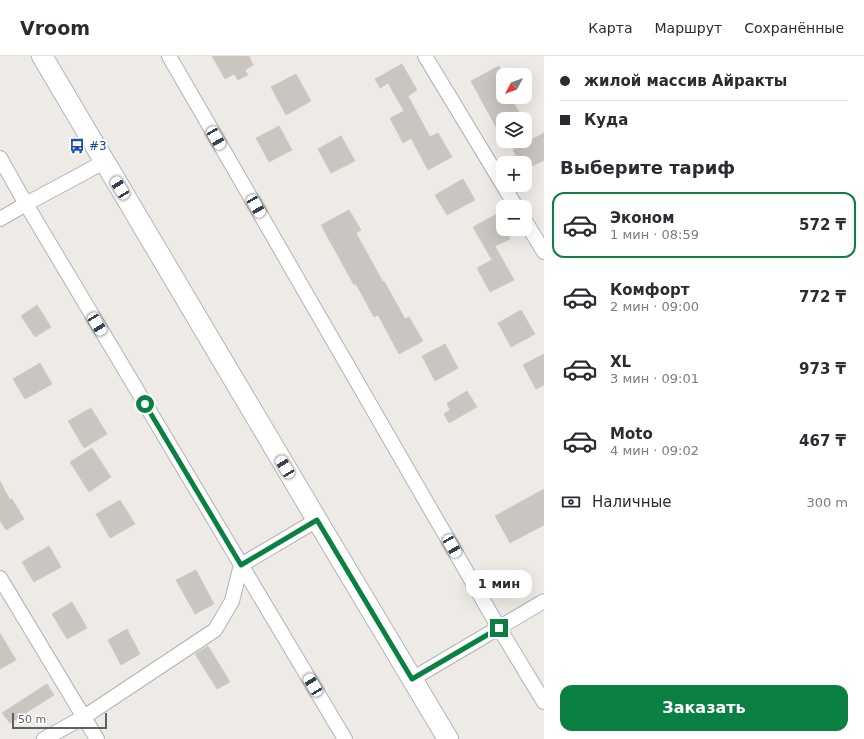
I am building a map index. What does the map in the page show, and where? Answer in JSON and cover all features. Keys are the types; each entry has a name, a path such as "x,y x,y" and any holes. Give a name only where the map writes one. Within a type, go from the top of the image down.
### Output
{"main road":[{"path":"42,56 448,739"}],"street":[{"path":"169,56 499,628 544,702"},
{"path":"425,56 496,173"},
{"path":"0,158 345,739"},
{"path":"0,219 104,162"},
{"path":"532,232 544,252"},
{"path":"44,739 84,717 215,630 232,600 241,565 317,520"},
{"path":"0,578 97,739"},
{"path":"412,679 544,601"}],"building":[{"path":"212,56 249,56 253,65 245,70 248,75 238,80 234,74 225,79"},
{"path":"402,64 417,90 408,96 430,137 438,133 452,157 428,170 411,138 403,143 390,118 404,111 388,83 380,88 375,79"},
{"path":"499,66 500,68 496,68 496,104 514,104 519,112 496,112 496,127 471,81"},
{"path":"296,74 311,101 286,115 271,87"},
{"path":"279,126 292,150 269,162 256,138"},
{"path":"544,133 544,160 532,166 532,156 516,156 513,150 517,148 532,148 532,140"},
{"path":"341,136 355,161 331,173 318,149"},
{"path":"463,179 475,200 447,215 435,195"},
{"path":"349,210 361,230 356,233 383,282 384,281 405,319 409,317 423,341 399,354 378,315 374,317 356,284 354,285 321,225"},
{"path":"496,215 496,236 508,236 510,239 495,246 514,280 490,292 477,268 492,260 473,227"},
{"path":"37,305 51,327 35,337 21,316"},
{"path":"521,310 535,334 511,347 498,323"},
{"path":"445,344 458,368 435,381 422,356"},
{"path":"544,354 544,385 536,389 523,365"},
{"path":"40,363 52,384 25,399 13,379"},
{"path":"467,391 477,407 449,423 444,414 450,410 447,403"},
{"path":"91,408 107,434 84,448 68,421"},
{"path":"92,448 111,477 89,492 70,462"},
{"path":"0,481 10,500 12,499 24,519 6,530 0,521"},
{"path":"544,489 544,525 510,543 495,516"},
{"path":"120,500 135,524 110,538 96,514"},
{"path":"49,546 61,567 34,582 22,562"},
{"path":"196,570 214,604 195,614 176,580"},
{"path":"72,602 87,628 67,639 52,614"},
{"path":"127,629 140,654 121,665 108,640"},
{"path":"0,633 16,660 0,669"},
{"path":"208,646 230,682 217,689 195,654"},
{"path":"47,684 54,695 10,723 2,713"}],"place":[{"name":"#3","path":"77,146"}],"route":[{"path":"145,404 241,565 317,520 412,679 499,628"}]}
